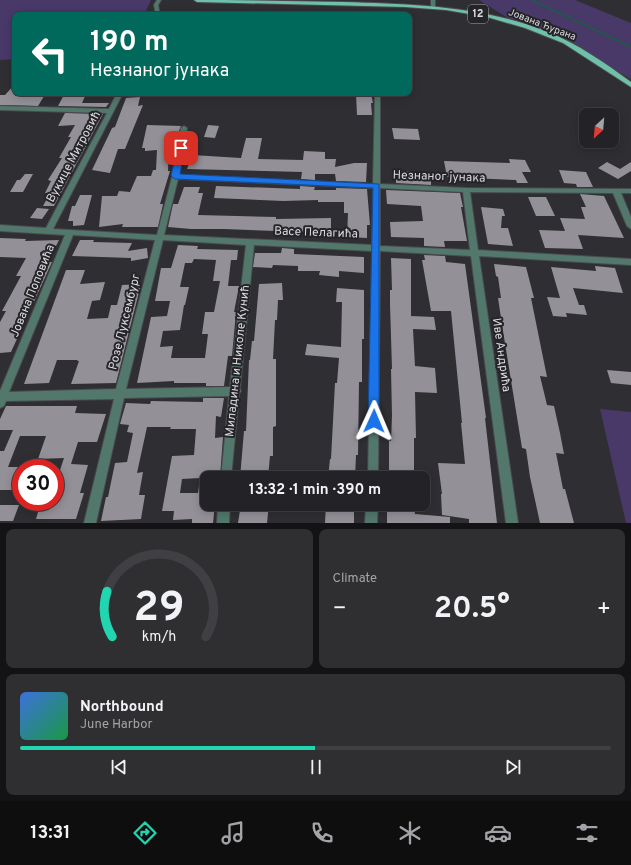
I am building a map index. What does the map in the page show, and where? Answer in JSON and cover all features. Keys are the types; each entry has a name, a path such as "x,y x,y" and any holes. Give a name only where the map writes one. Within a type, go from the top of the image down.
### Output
{"main road":[{"name":"Јована Ђурана","path":"197,0 389,4 433,7 475,13 507,21 563,41 598,62 631,85"}],"street":[{"path":"157,12 156,5 159,0"},
{"path":"433,0 433,7"},
{"name":"Вукице Митровић","path":"48,231 118,96"},
{"path":"373,471 377,186 376,96"},
{"path":"0,108 111,111"},
{"name":"Розе Луксембург","path":"90,523 120,394 175,176 184,128"},
{"name":"Незнаног јунака","path":"175,176 466,190 631,191"},
{"name":"Иве Андрића","path":"466,190 512,523"},
{"path":"616,191 631,226"},
{"name":"Васе Пелагића","path":"0,228 250,243 475,252 631,262"},
{"name":"Јована Поповића","path":"1,399 70,233"},
{"name":"Миладина и Николе Кунић","path":"227,471 250,243"},
{"path":"1,399 236,391"},
{"path":"223,523 224,511"},
{"path":"371,523 372,511"}],"shaded area":[{"path":"0,0 151,0 145,12 12,12 12,59 0,60"},
{"path":"479,0 575,0 631,23 631,79 565,41 516,23"},
{"path":"600,409 631,412 631,523 626,523"}],"building":[{"path":"12,87 12,96 44,96 38,106 0,105 0,95 5,95"},
{"path":"63,96 85,96 82,103 109,103 106,107 58,106"},
{"path":"356,96 371,96 373,103 371,103 372,115 357,115"},
{"path":"140,97 138,106 143,105 125,149 118,149 110,173 92,170 112,128 115,127 126,98"},
{"path":"65,113 103,114 54,206 43,206 50,193 45,193 51,181 48,180 62,158 59,158 71,137 68,137 75,125 58,126"},
{"path":"147,125 181,126 173,147 169,147 168,171 170,171 160,204 163,204 158,227 122,227 123,224 99,227 102,196 117,196 119,191 130,192 137,176 151,176 153,170 156,170 157,150 145,151 145,148 142,148"},
{"path":"208,125 219,126 215,138 204,137"},
{"path":"392,128 418,129 420,140 394,139"},
{"path":"246,138 262,138 258,159 303,160 304,151 325,152 325,159 336,159 335,167 354,163 367,163 366,182 336,181 335,174 315,174 315,180 301,179 302,172 187,169 192,155 241,158"},
{"path":"509,159 525,160 531,172 522,172 528,183 517,183 516,180 447,177 444,161 510,163"},
{"path":"607,162 620,169 631,162 631,171 618,179 598,168"},
{"path":"559,170 586,172 593,187 577,187 576,184 564,183"},
{"path":"396,171 431,173 431,185 396,183"},
{"path":"25,174 33,174 23,192 10,192 17,180 20,180"},
{"path":"216,186 300,189 300,186 315,187 314,190 336,190 336,188 367,189 370,225 367,225 367,238 347,237 348,213 344,213 344,202 214,198"},
{"path":"184,187 200,187 198,193 203,193 198,215 276,217 276,219 331,218 331,231 276,232 168,227 173,204 178,204"},
{"path":"386,190 460,193 467,241 444,241 445,247 424,246 424,238 391,237 390,222 423,221 421,206 387,204"},
{"path":"580,194 604,196 624,238 578,235 583,249 545,248 539,230 565,231 560,218 585,219 581,207 586,207"},
{"path":"80,195 92,195 84,225 73,226 73,221 68,221 72,206 75,206"},
{"path":"528,197 546,197 555,216 536,216"},
{"path":"481,207 503,209 505,216 502,216 501,228 508,228 513,246 488,244"},
{"path":"37,208 49,209 42,219 30,218"},
{"path":"0,238 26,239 25,241 59,240 48,262 52,262 11,352 0,353 0,322 6,311 2,311 21,276 16,276 26,258 0,257"},
{"path":"80,240 94,240 93,242 132,243 128,251 147,248 148,258 131,261 131,258 72,256"},
{"path":"178,245 198,246 197,249 238,250 237,260 231,260 228,286 239,286 234,312 236,312 232,356 228,356 224,386 206,386 206,383 174,383 174,381 137,383 151,317 167,316 170,301 155,301 161,268 171,268","holes":["194,259 216,260 213,281 220,281 214,312 205,312 202,334 208,334 205,358 171,358 173,346 160,347 163,331 180,330 184,305 189,287 180,287 185,263 192,263"]},
{"path":"282,248 294,249 294,254 364,257 364,273 339,271 339,277 319,275 320,271 298,271 298,266 273,265 272,268 253,267 255,253 281,253"},
{"path":"424,255 445,256 446,262 465,264 486,418 497,523 469,523 469,519 442,515 442,494 438,463 465,464 451,311 431,311 422,260 425,260"},
{"path":"391,258 411,259 411,316 434,317 436,330 413,329 415,366 435,368 437,393 415,392 416,438 414,438 414,471 389,471 389,441 391,441 392,416 390,290 392,290"},
{"path":"494,264 526,267 534,298 531,298 547,377 540,376 547,405 554,406 564,454 556,453 563,489 565,489 574,523 540,523 530,477 526,449 522,448 498,298 501,298 498,277 496,276"},
{"path":"595,266 615,268 623,293 573,288 579,305 584,305 587,315 566,313 567,317 553,316 547,297 560,298 551,267 596,271"},
{"path":"66,270 85,270 80,284 105,282 100,300 92,301 87,319 108,318 111,305 117,305 122,285 141,284 116,383 71,384 79,361 57,360 49,383 24,384"},
{"path":"282,283 283,300 278,300 277,320 275,320 273,359 276,359 276,426 273,427 273,456 270,456 269,471 241,471 244,431 246,431 249,360 252,341 254,341 259,284"},
{"path":"337,288 364,290 362,382 359,382 358,455 356,455 355,471 329,471 331,459 335,383 337,383 339,358 305,355 307,344 341,347 342,302 336,302"},
{"path":"607,370 631,372 631,385 611,383"},
{"path":"203,398 224,398 221,417 216,416 215,438 223,437 220,471 200,471 200,478 200,511 214,511 213,523 192,523 192,519 173,520 174,511 162,511 172,456 194,455 196,429 170,429 171,427 147,427 137,473 143,472 139,495 145,495 141,519 101,521 115,463 127,462 133,433 127,432 129,425 120,424 126,403 150,404 151,401 203,402","holes":["200,478 198,493 180,493 182,479"]},
{"path":"6,406 77,406 75,413 106,414 97,442 78,442 71,464 88,465 80,493 84,493 76,519 36,519 38,511 64,511 64,458 38,459 46,436 20,436 8,467 12,467 12,490 0,490 0,451 4,451 13,430 0,430 0,419"},
{"path":"0,505 12,505 12,511 17,511 13,521 0,521"},
{"path":"240,511 268,511 267,523 238,523"},
{"path":"326,511 354,511 354,523 325,523"},
{"path":"387,511 415,511 415,514 450,517 450,523 387,523"}],"waterway":[{"path":"532,0 631,47"}],"route":[{"path":"181,148 175,176 377,186 374,421"}]}
